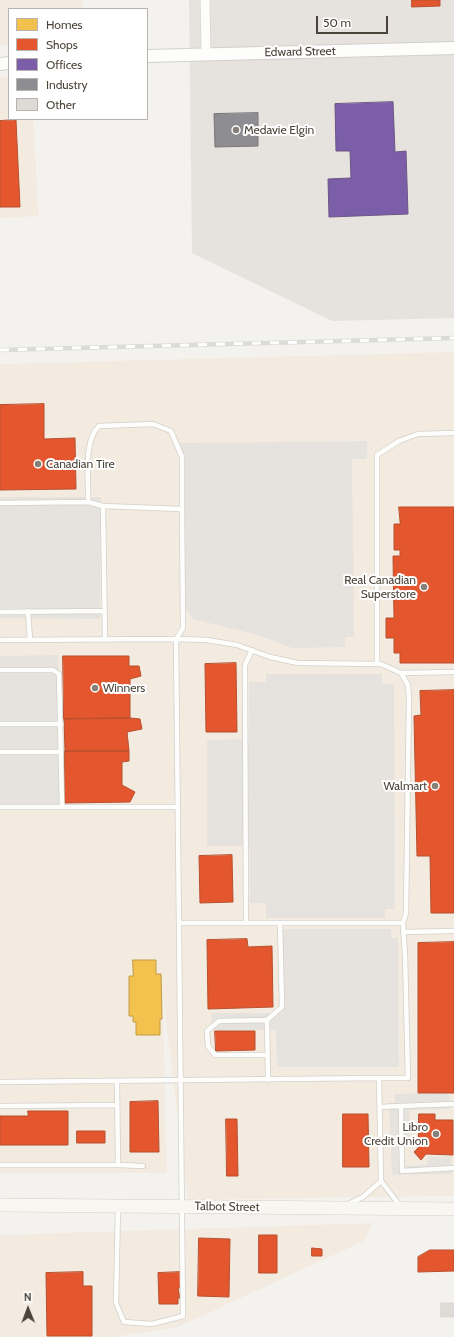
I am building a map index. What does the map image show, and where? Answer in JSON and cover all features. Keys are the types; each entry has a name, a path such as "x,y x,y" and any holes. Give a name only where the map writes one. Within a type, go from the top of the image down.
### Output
{"main road":[{"name":"Talbot Street","path":"0,1205 454,1209"}],"street":[{"path":"205,0 206,54"},
{"name":"Edward Street","path":"148,56 454,48"}],"lane":[{"path":"88,502 89,445 94,430 99,426 153,424 171,431 182,458 183,628 176,639 183,1316 152,1324 124,1322 116,1303 118,1206"},
{"path":"377,664 376,455 399,441 418,434 454,433"},
{"path":"0,503 88,502 104,506 182,508"},
{"path":"104,506 105,640"},
{"path":"28,611 30,640"},
{"path":"0,612 104,611"},
{"path":"0,640 207,640 237,645 270,656 298,663 381,664 401,673 454,672"},
{"path":"246,923 245,665 252,650"},
{"path":"0,670 56,671 60,678 62,807"},
{"path":"0,1082 180,1082 408,1078 402,923 406,913 409,698 408,685 401,673"},
{"path":"0,724 61,724"},
{"path":"0,752 61,752"},
{"path":"0,807 178,807"},
{"path":"179,923 402,923"},
{"path":"268,1055 215,1055 208,1046 207,1031 219,1021 267,1020 282,1007 280,923"},
{"path":"403,932 454,931"},
{"path":"267,1020 268,1080"},
{"path":"379,1078 381,1181 402,1208"},
{"path":"117,1082 118,1165"},
{"path":"380,1107 454,1104"},
{"path":"0,1106 117,1106"},
{"path":"401,1106 402,1171 454,1168"},
{"path":"0,1165 143,1166"},
{"path":"339,1208 363,1197 381,1181"}],"shaded area":[{"path":"0,0 82,0 82,8 8,8 8,45 0,45"},
{"path":"189,0 454,0 454,318 332,321 192,253"},
{"path":"0,77 8,77 8,120 33,120 39,216 0,218"},
{"path":"454,352 454,1196 188,1200 163,998 167,1173 0,1173 0,364"},
{"path":"367,441 367,459 352,459 354,637 345,637 345,647 292,648 258,635 193,619 181,601 179,443"},
{"path":"0,497 101,497 100,619 0,618"},
{"path":"58,655 62,807 0,807 0,656"},
{"path":"266,674 382,674 382,684 394,684 395,909 385,909 385,918 266,918 266,903 250,903 250,846 207,846 207,740 249,739 249,682 266,682"},
{"path":"281,929 391,929 391,938 398,938 399,1067 277,1067 276,1030 212,1030 211,1013 282,1013"},
{"path":"449,1093 450,1109 409,1110 410,1141 402,1141 402,1166 427,1165 427,1157 451,1156 452,1174 392,1175 389,1103 395,1103 394,1094"},
{"path":"373,1223 364,1241 178,1327 114,1337 0,1337 0,1235"}],"building: Homes":[{"path":"133,960 156,960 156,974 161,974 162,1019 160,1019 160,1035 136,1035 136,1022 133,1022 133,1016 129,1016 129,976 133,976"}],"building: Shops":[{"path":"412,0 440,0 440,6 412,7"},
{"path":"16,120 20,207 0,207 0,121"},
{"name":"Canadian Tire","path":"44,404 44,439 75,438 76,489 0,490 0,405"},
{"name":"Real Canadian Superstore","path":"399,507 454,507 454,663 400,663 400,653 394,653 394,638 386,638 386,618 394,618 393,556 400,556 400,550 394,550 394,524 400,524"},
{"path":"63,656 129,656 129,666 139,666 141,676 130,679 130,718 64,719"},
{"path":"236,663 237,732 206,732 205,664"},
{"name":"Walmart","path":"454,690 454,913 431,913 430,856 417,856 414,716 421,715 420,691"},
{"path":"64,719 140,719 142,729 127,732 129,751 65,751"},
{"path":"65,751 129,751 129,761 122,762 122,785 135,792 130,802 65,803"},
{"path":"232,855 233,902 200,903 199,856"},
{"path":"247,939 248,947 272,946 273,1007 208,1009 207,940"},
{"path":"454,942 454,1093 418,1093 418,943"},
{"path":"215,1031 255,1031 255,1050 216,1051"},
{"path":"158,1101 159,1152 130,1152 130,1102"},
{"path":"28,1111 68,1111 68,1145 0,1145 0,1116 28,1116"},
{"path":"343,1114 368,1114 369,1167 343,1167"},
{"name":"Libro Credit Union","path":"419,1114 435,1114 435,1120 453,1120 453,1155 426,1154 421,1160 414,1152 418,1148"},
{"path":"226,1119 237,1119 238,1176 227,1176"},
{"path":"77,1131 105,1131 105,1143 77,1143"},
{"path":"259,1235 277,1235 277,1273 259,1273"},
{"path":"199,1238 230,1239 229,1297 198,1296"},
{"path":"312,1248 322,1249 322,1256 312,1256"},
{"path":"430,1250 454,1250 454,1271 418,1272 418,1257"},
{"path":"83,1272 83,1286 92,1286 92,1336 47,1336 46,1273"},
{"path":"181,1272 182,1288 178,1288 180,1298 178,1298 178,1304 159,1304 158,1273"}],"building: Offices":[{"path":"393,102 395,152 406,151 408,214 329,217 328,179 351,178 350,151 336,151 335,104"}],"building: Industry":[{"name":"Medavie Elgin","path":"258,113 258,146 215,147 214,114"}],"building: Other":[{"path":"441,1303 454,1303 454,1317 441,1317"}],"railway":[{"path":"0,350 454,338"}],"place":[{"name":"Medavie Elgin","path":"236,130"},
{"name":"Canadian Tire","path":"38,464"},
{"name":"Real Canadian Superstore","path":"424,587"},
{"name":"Winners","path":"95,688"},
{"name":"Walmart","path":"435,786"},
{"name":"Libro Credit Union","path":"436,1134"}]}
